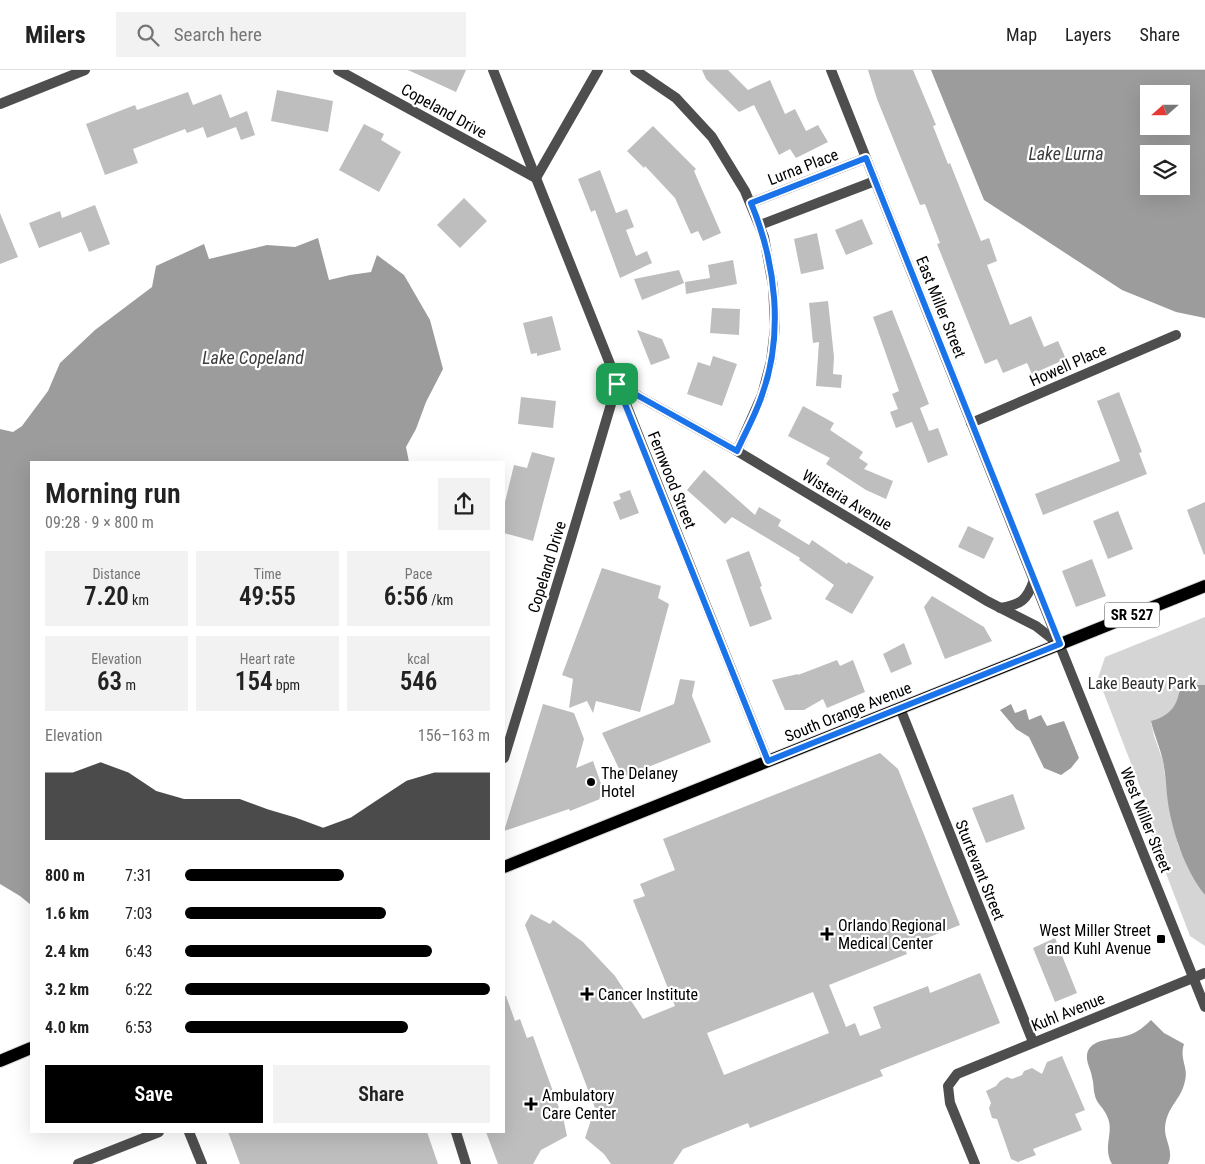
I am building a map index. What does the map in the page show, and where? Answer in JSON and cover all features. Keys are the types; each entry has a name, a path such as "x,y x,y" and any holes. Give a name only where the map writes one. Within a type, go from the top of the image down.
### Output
{"main road":[{"name":"South Orange Avenue","path":"505,868 1205,586"},
{"path":"0,1061 30,1048"}],"street":[{"path":"0,104 85,70"},
{"name":"Copeland Drive","path":"338,70 536,178"},
{"name":"Fernwood Street","path":"493,70 768,761"},
{"path":"536,178 598,70"},
{"path":"634,70 676,98 712,138 751,203 760,225 768,258 775,327 771,361 762,395 737,451"},
{"name":"East Miller Street","path":"831,70 1032,575"},
{"name":"Lurna Place","path":"751,203 866,158"},
{"path":"760,225 875,181"},
{"name":"Howell Place","path":"971,424 1176,334"},
{"name":"Copeland Drive","path":"505,755 617,384"},
{"name":"Wisteria Avenue","path":"617,384 737,451 1000,608 1036,626 1060,644"},
{"path":"1000,608 1012,606 1025,599 1030,592 1032,575"},
{"path":"1032,575 1060,644"},
{"name":"West Miller Street","path":"1060,644 1205,1007"},
{"name":"Sturtevant Street","path":"900,708 1033,1042"},
{"name":"Kuhl Avenue","path":"975,1164 950,1103 948,1086 957,1074 1205,973"},
{"path":"78,1164 156,1133"},
{"path":"189,1133 202,1164"},
{"path":"456,1133 466,1164"}],"green space":[{"name":"Lake Beauty Park","path":"1205,617 1205,685 1181,682 1179,697 1174,708 1165,716 1151,722 1163,761 1169,806 1178,845 1205,895 1205,946 1190,936 1149,829 1144,797 1098,678 1105,657"}],"water":[{"name":"Lake Lurna","path":"931,70 1205,70 1205,318 1176,312 1122,290 984,200"},
{"name":"Lake Copeland","path":"318,238 329,280 371,272 377,255 404,275 430,320 443,369 406,447 409,461 30,461 30,904 0,884 0,429 13,432 22,426 48,391 60,363 95,330 152,287 156,266 204,244 209,259 267,245 295,247"},
{"path":"1180,682 1205,685 1205,895 1191,874 1173,827 1163,761 1151,721 1164,716 1173,707 1180,689"},
{"path":"1011,704 1015,713 1026,709 1029,720 1041,715 1047,726 1064,721 1079,758 1071,768 1061,775 1044,768 1029,737 1016,729 1000,710"},
{"path":"1151,1020 1164,1033 1184,1044 1185,1081 1180,1094 1170,1110 1165,1131 1170,1160 1168,1164 1112,1164 1108,1151 1109,1122 1106,1113 1095,1096 1087,1055 1089,1049 1098,1042 1132,1034"}],"building":[{"path":"408,70 466,70 456,92"},
{"path":"702,70 728,70 748,90 770,80 785,114 795,109 806,131 818,125 828,142 796,158 790,149 779,155 754,105 739,112 706,79"},
{"path":"868,70 913,70 936,125 933,126 948,164 950,163 981,241 989,238 997,261 987,265 1010,325 1031,316 1044,347 1058,341 1066,359 1032,374 1027,363 1003,373 997,359 985,364 937,244 940,243 925,204 920,205 877,99"},
{"path":"277,90 333,101 328,132 271,121"},
{"path":"188,92 193,105 221,94 230,118 247,111 255,135 241,140 236,127 207,138 203,127 187,133 185,129 133,149 138,163 105,175 86,124 135,105 137,110"},
{"path":"364,124 384,134 381,140 401,152 379,192 339,170"},
{"path":"653,126 696,169 694,171 721,233 703,241 698,231 691,234 675,198 645,166 644,168 627,151"},
{"path":"600,170 616,213 627,209 634,227 626,230 636,256 647,251 652,263 620,278 595,210 591,212 578,179"},
{"path":"464,198 487,221 460,248 437,225"},
{"path":"95,205 110,244 89,252 81,232 39,248 29,223 60,211 62,218"},
{"path":"0,213 18,257 0,264"},
{"path":"862,219 873,244 846,255 835,230"},
{"path":"817,233 824,269 801,274 794,239"},
{"path":"733,260 737,284 686,294 685,282 710,278 708,265"},
{"path":"679,270 684,283 642,300 634,279"},
{"path":"828,301 834,357 833,374 842,375 841,388 816,386 819,342 813,343 809,303"},
{"path":"712,308 740,309 739,335 710,333"},
{"path":"892,310 929,404 920,408 929,431 938,428 948,455 928,463 912,422 896,428 890,412 898,409 892,394 899,391 873,317"},
{"path":"552,316 561,350 537,356 537,353 531,354 523,323"},
{"path":"637,330 662,339 670,358 651,365"},
{"path":"713,356 737,364 722,406 687,394 698,362 710,366"},
{"path":"1119,392 1142,452 1139,453 1147,474 1043,515 1035,494 1120,461 1097,401"},
{"path":"521,397 556,401 553,428 518,424"},
{"path":"803,406 834,423 830,430 863,452 859,458 868,464 864,469 893,481 886,499 866,490 826,464 830,458 788,436"},
{"path":"532,452 555,458 533,541 505,533 505,502 514,465 527,468"},
{"path":"704,470 755,515 759,507 781,520 778,526 809,545 812,540 847,564 848,562 874,577 852,614 825,599 834,585 799,560 800,558 732,517 725,524 687,490"},
{"path":"630,490 639,513 620,520 613,502 621,499 619,494"},
{"path":"1205,502 1205,554 1204,555 1187,510"},
{"path":"1118,511 1133,549 1108,559 1093,521"},
{"path":"968,526 994,538 984,559 958,547"},
{"path":"749,551 772,619 750,627 726,560"},
{"path":"1092,559 1106,596 1076,607 1062,571"},
{"path":"602,568 661,586 658,598 669,604 640,712 596,701 593,713 587,701 569,708 573,679 562,675"},
{"path":"932,596 984,627 992,641 945,659 924,607"},
{"path":"904,643 912,664 891,673 883,654"},
{"path":"837,660 840,666 853,660 865,692 827,708 823,699 804,710 785,710 772,680 798,675"},
{"path":"680,679 695,681 692,696 711,742 623,777 602,733 674,704"},
{"path":"543,704 574,713 584,739 576,768 593,761 605,795 600,799 570,811 569,809 505,831"},
{"path":"880,753 898,769 960,925 904,947 907,954 829,985 846,1027 855,1023 860,1036 881,1028 873,1007 928,986 930,993 980,973 1000,1023 880,1070 883,1076 750,1128 748,1123 683,1149 673,1164 611,1164 604,1154 585,1138 595,1108 525,925 531,914 550,924 553,920 583,942 615,976 643,1019 675,1006 633,900 645,896 640,884 675,870 663,839","holes":["813,992 829,1033 724,1075 707,1033"]},
{"path":"1013,794 1025,829 986,843 972,808"},
{"path":"1055,938 1077,993 1055,1002 1033,948"},
{"name":"Ambulatory Care Center","path":"506,996 515,1021 520,1019 527,1038 533,1036 564,1122 567,1136 541,1150 533,1164 498,1164 486,1133 505,1133"},
{"path":"1062,1056 1085,1110 1075,1114 1082,1130 1033,1149 1036,1155 1018,1162 1011,1159 997,1119 992,1118 989,1108 991,1103 986,1091 1007,1077 1012,1079 1032,1068 1042,1074 1047,1062"},
{"path":"228,1133 427,1133 438,1164 240,1164"}],"place":[{"name":"The Delaney Hotel","path":"591,782"},
{"name":"Orlando Regional Medical Center","path":"827,934"},
{"name":"West Miller Street and Kuhl Avenue","path":"1161,939"},
{"name":"Cancer Institute","path":"587,994"},
{"name":"Ambulatory Care Center","path":"531,1104"}],"route":[{"path":"866,158 1060,644 768,761 617,384 737,451 762,395 771,361 775,327 772,286 764,237 751,203 866,158"}]}
